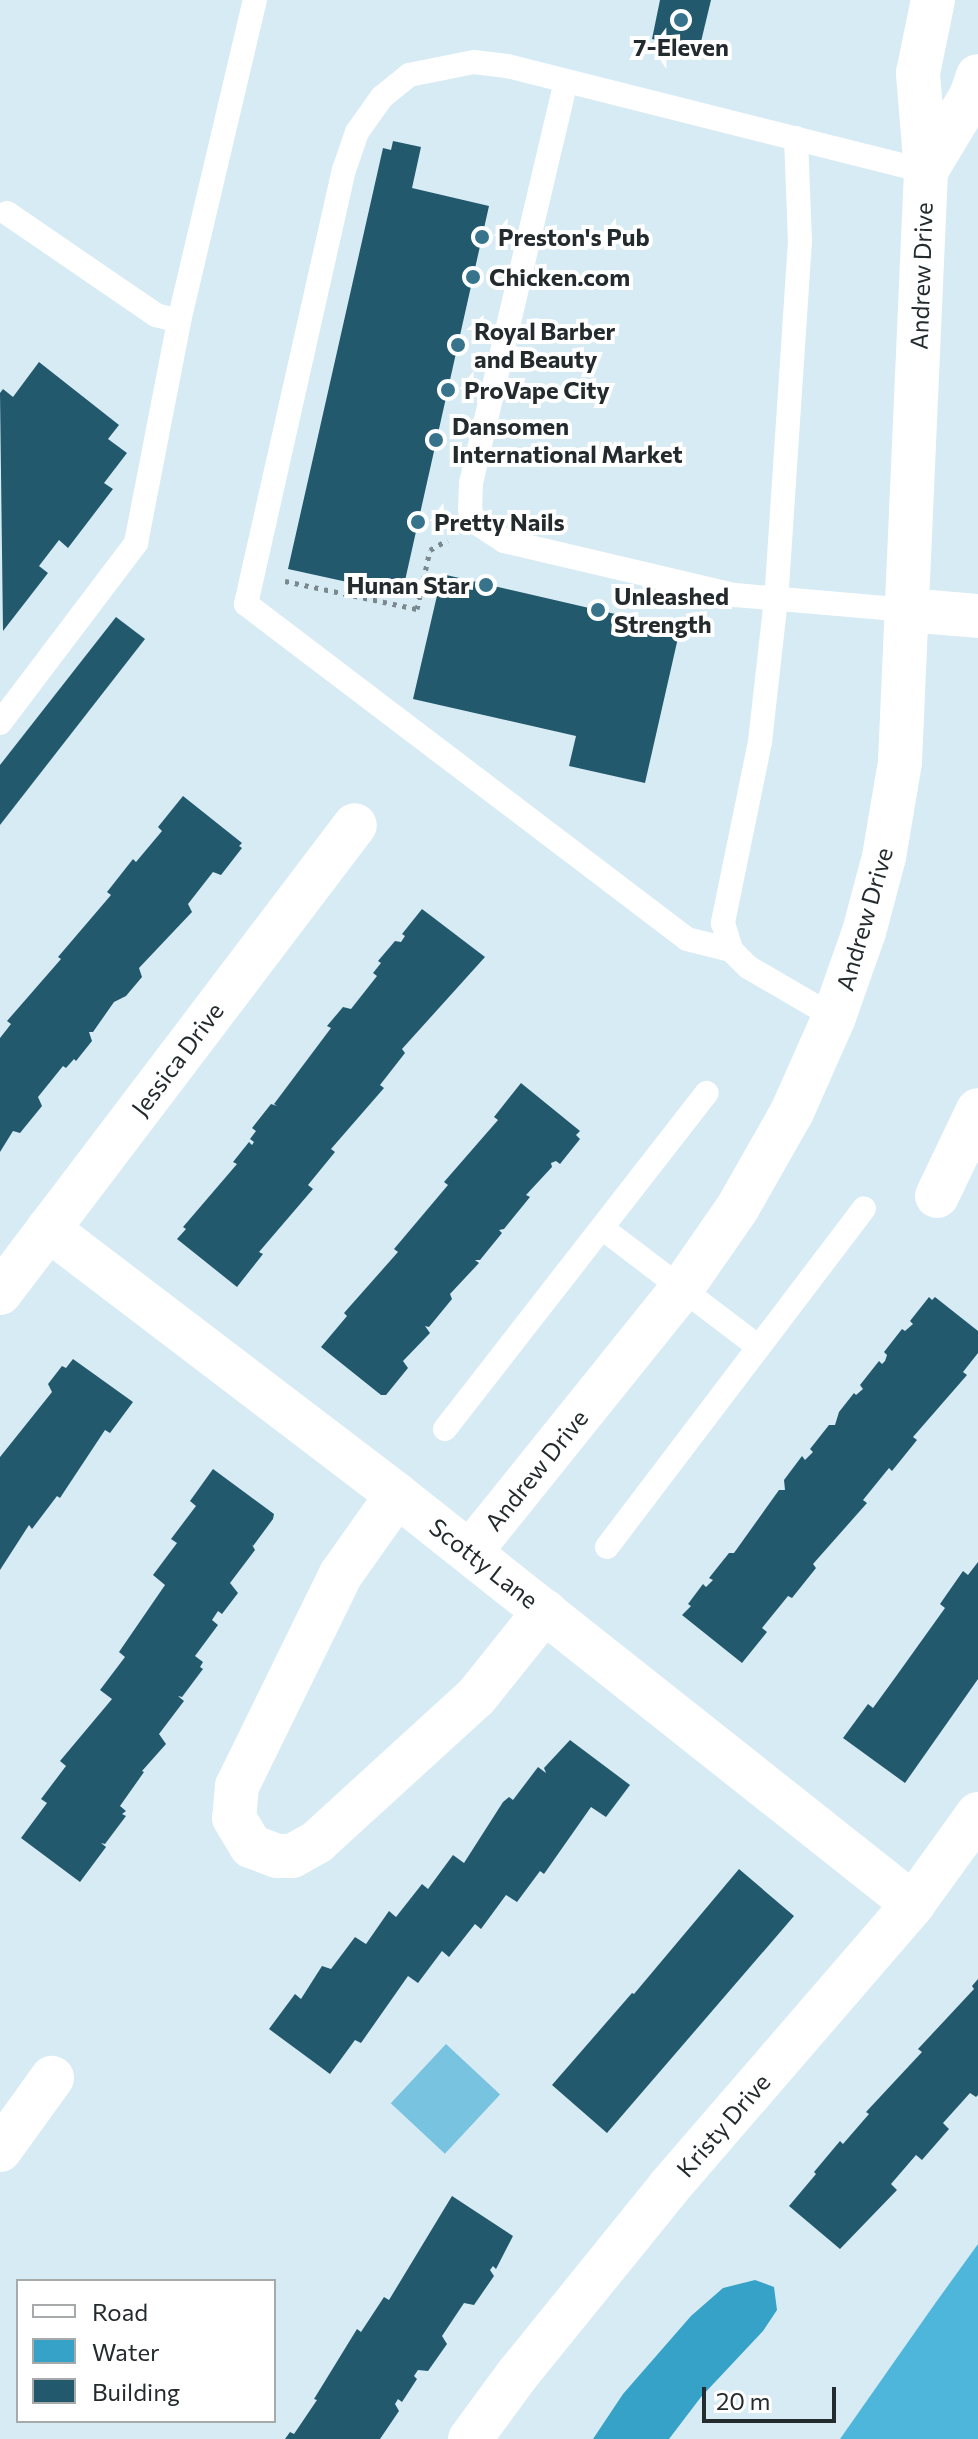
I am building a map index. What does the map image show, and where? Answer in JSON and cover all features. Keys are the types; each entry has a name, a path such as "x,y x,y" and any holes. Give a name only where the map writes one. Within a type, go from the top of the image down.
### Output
{"street":[{"name":"Andrew Drive","path":"470,1552 682,1288 738,1207 776,1139 834,1017 864,932 884,857 900,762 926,171 918,73 933,0"},
{"name":"Andrew Drive","path":"926,171 971,96 978,76"},
{"path":"907,610 978,616"},
{"name":"Jessica Drive","path":"0,1293 355,825"},
{"path":"937,1196 978,1110"},
{"name":"Scotty Lane","path":"48,1229 397,1495 913,1904"},
{"path":"397,1495 341,1574 237,1786 234,1818 251,1846 277,1856 292,1856 317,1842 476,1697 545,1611"},
{"name":"Kristy Drive","path":"470,2439 517,2375 669,2187 913,1904 978,1814"},
{"path":"0,2150 52,2078"}],"lane":[{"path":"0,723 136,543 179,321 255,0"},
{"path":"731,950 687,939 246,604 344,170 357,132 382,97 409,75 474,62 566,81 926,171"},
{"path":"566,81 471,483 470,510 475,522 504,541 735,595 907,610"},
{"path":"796,138 800,241 776,599 760,742 723,923 731,950 748,967 834,1017"},
{"path":"2,216 156,315 179,321"},
{"path":"445,1429 707,1093"},
{"path":"607,1547 864,1209"},
{"path":"602,1228 759,1347"}],"path":[{"path":"253,574 417,609 430,550 475,522"}],"shaded area":[{"path":"446,2044 500,2094 445,2154 391,2103"},
{"path":"978,2244 978,2439 840,2439 934,2305"}],"water":[{"path":"755,2280 774,2287 777,2310 763,2331 701,2397 669,2439 593,2439 623,2394 691,2316 723,2288"}],"building":[{"name":"7-Eleven","path":"660,0 711,0 699,50 652,39"},
{"path":"393,141 421,147 412,188 489,206 402,594 288,569 383,148 391,150"},
{"path":"39,362 119,425 108,439 127,453 104,483 113,489 68,548 59,540 39,566 48,573 3,631 0,393 3,389 13,397"},
{"path":"442,574 680,629 645,783 569,766 576,736 413,699"},
{"path":"116,617 145,639 0,825 0,765"},
{"path":"183,796 242,843 239,846 242,848 221,875 213,872 188,904 192,912 139,968 142,977 126,996 114,1002 93,1032 89,1032 92,1041 76,1061 74,1059 66,1068 63,1066 38,1097 42,1106 20,1133 13,1131 0,1152 0,1038 11,1024 7,1021 111,895 107,892 133,859 136,862 162,831 158,827"},
{"path":"422,909 485,957 402,1049 405,1053 380,1085 384,1088 331,1149 335,1152 308,1185 313,1189 259,1252 263,1254 237,1287 177,1239 186,1229 183,1227 237,1164 233,1162 249,1142 252,1145 254,1142 250,1139 256,1131 252,1128 271,1104 277,1106 274,1104 331,1028 327,1026 343,1007 351,1009 377,976 373,973 381,963 378,961 395,941 401,942 405,936 402,934"},
{"path":"521,1083 580,1131 576,1135 580,1139 560,1164 556,1161 551,1163 552,1167 526,1195 530,1197 504,1229 499,1230 502,1233 480,1260 475,1260 479,1263 450,1294 452,1299 429,1327 425,1326 430,1333 403,1361 408,1368 386,1395 381,1395 321,1347 347,1316 344,1313 398,1252 394,1249 448,1185 444,1182 498,1120 494,1117"},
{"path":"929,1297 932,1300 935,1297 978,1331 978,1353 963,1372 967,1375 913,1437 917,1440 892,1471 889,1468 863,1500 867,1503 813,1564 816,1568 792,1598 788,1596 762,1628 767,1632 742,1663 682,1615 691,1606 688,1604 703,1584 706,1587 713,1580 709,1578 729,1553 734,1553 779,1490 785,1490 784,1480 802,1456 805,1460 813,1452 810,1449 829,1425 835,1425 839,1412 854,1393 856,1395 863,1389 860,1385 879,1361 882,1364 885,1361 887,1355 884,1352 902,1329 905,1331 913,1324 910,1321"},
{"path":"73,1359 133,1402 110,1433 105,1430 60,1498 57,1496 32,1529 29,1525 0,1570 0,1457 52,1392 48,1384 62,1366 66,1368"},
{"path":"213,1469 274,1514 273,1519 253,1546 251,1543 255,1550 230,1583 238,1593 222,1614 218,1611 212,1620 218,1625 195,1656 203,1662 200,1667 203,1669 182,1697 178,1696 184,1701 159,1734 166,1744 142,1771 120,1806 126,1811 122,1814 126,1816 105,1844 101,1843 106,1847 80,1882 21,1838 47,1803 41,1799 66,1766 60,1761 112,1699 100,1690 125,1657 119,1652 165,1585 153,1575 177,1543 171,1539 196,1506 190,1501"},
{"path":"978,1562 978,1679 905,1783 843,1738 868,1704 873,1708 897,1675 945,1608 940,1604 963,1571 968,1575"},
{"path":"570,1740 630,1785 606,1817 591,1807 544,1874 540,1871 517,1902 506,1895 481,1929 475,1924 449,1957 442,1951 418,1983 408,1976 361,2043 355,2040 330,2074 269,2029 295,1994 301,1999 322,1966 331,1969 355,1937 366,1944 389,1911 396,1917 422,1884 428,1889 453,1855 464,1863 503,1802 509,1797 513,1800 538,1767 546,1773 544,1768"},
{"path":"739,1869 794,1916 607,2133 552,2085 634,1994"},
{"path":"978,1979 978,2095 976,2097 970,2093 943,2123 949,2129 922,2160 916,2155 891,2184 897,2190 840,2249 789,2206 840,2141 843,2144 869,2114 866,2112 922,2052 918,2049 974,1989 972,1986"},
{"path":"452,2196 513,2236 496,2269 493,2266 490,2270 494,2276 474,2305 464,2303 442,2336 447,2344 428,2371 418,2370 414,2376 417,2379 402,2402 398,2399 395,2404 399,2411 380,2439 285,2439 290,2432 294,2434 317,2400 314,2399 357,2329 361,2332 384,2297 389,2300"}],"place":[{"name":"7-Eleven","path":"681,20"},
{"name":"Preston's Pub","path":"482,237"},
{"name":"Chicken.com","path":"473,277"},
{"name":"Royal Barber and Beauty","path":"458,345"},
{"name":"ProVape City","path":"448,390"},
{"name":"Dansomen International Market","path":"436,440"},
{"name":"Pretty Nails","path":"418,522"},
{"name":"Hunan Star","path":"486,585"},
{"name":"Unleashed Strength","path":"598,610"}]}
